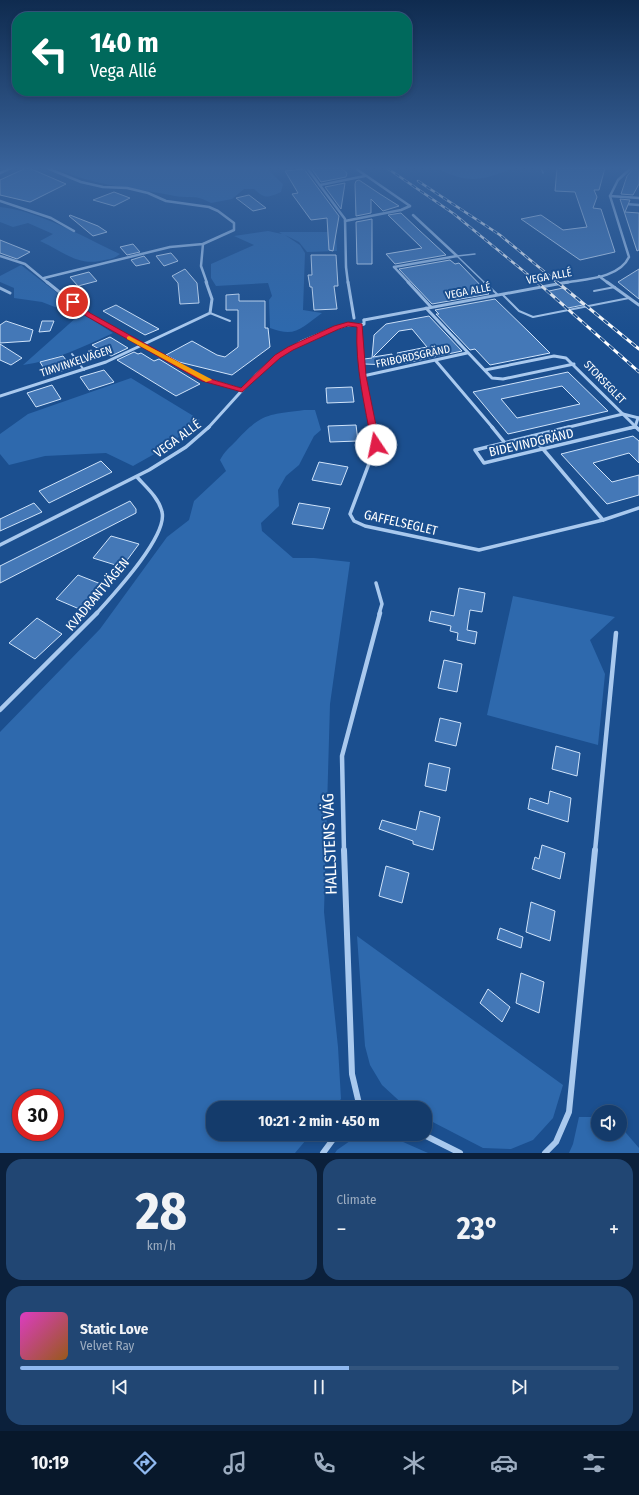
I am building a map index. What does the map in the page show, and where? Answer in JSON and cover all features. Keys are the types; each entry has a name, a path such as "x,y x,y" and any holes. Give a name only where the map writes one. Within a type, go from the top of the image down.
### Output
{"street":[{"path":"59,222 71,227 74,231"},
{"path":"44,278 170,247 189,244 203,244 234,230 234,222"},
{"path":"345,222 346,267 354,318 364,320 364,324 360,326 348,324"},
{"path":"420,222 457,256"},
{"path":"599,276 622,268 629,257 618,222"},
{"path":"203,244 201,266 212,299 210,313"},
{"path":"0,256 25,264 88,314 141,345 205,379 242,390"},
{"path":"430,307 394,267 457,256"},
{"path":"599,276 639,306"},
{"name":"VEGA ALLÉ","path":"364,320 599,276"},
{"path":"0,288 10,293"},
{"path":"426,308 467,353 492,378 497,380 574,364"},
{"name":"TIMVINKELVÄGEN","path":"0,396 106,362 210,313"},
{"name":"VEGA ALLÉ","path":"0,545 137,477 180,452 216,422 242,390 278,357 305,342 348,324 348,322 354,318"},
{"name":"GAFFELSEGLET","path":"360,326 359,343 363,376 376,445 350,514 354,521 365,526 479,550 603,520 639,508"},
{"name":"FRIBORDSGRÄND","path":"363,376 467,353"},
{"path":"485,370 554,356 566,358 574,364"},
{"path":"436,361 505,443"},
{"name":"STORSEGLET","path":"574,364 639,430"},
{"name":"BIDEVINDGRÄND","path":"623,414 638,418 635,427 544,450 484,463 475,450 532,436 623,414"},
{"path":"532,436 603,520"},
{"name":"KVADRANTVÄGEN","path":"0,710 96,616 130,575 156,538 163,517 161,507 137,477"},
{"name":"HALLSTENS VÄG","path":"358,1101 352,1074 341,771 342,756 382,604 376,583"},
{"path":"545,1153 556,1142 569,1112 616,633"},
{"path":"432,1139 460,1153"},
{"path":"323,1153 332,1141"}],"lane":[{"path":"457,256 475,254"},
{"path":"457,256 519,311 533,317 629,298"},
{"path":"594,291 615,287"},
{"path":"210,313 230,321"},
{"path":"72,354 84,370"}],"shaded area":[{"path":"0,222 52,222 120,254 111,259 95,262 79,260 40,241 53,234 28,223 13,227"},
{"path":"268,231 282,234 279,232 329,232 329,235 336,235 337,251 307,252 299,242 285,235 300,245 305,253 303,310 322,313 303,327 292,332 279,331 270,328 269,300 272,296 268,283 216,286 211,278 211,264 254,245 234,236"},
{"path":"21,265 91,319 113,333 58,357 23,365 78,316 42,302 14,298 14,288 0,282 0,276"},
{"path":"131,378 200,420 165,448 133,466 106,453 45,456 9,465 0,454 0,434 28,414"},
{"path":"304,410 315,410 321,430 314,436 299,465 286,476 278,490 279,506 261,523 262,531 293,558 314,558 350,562 330,704 324,912 338,1047 341,1099 339,1101 206,1101 206,1141 305,1141 295,1153 0,1153 0,732 100,629 167,537 189,520 194,501 226,471 220,460 223,454 252,425 259,420 273,415"},
{"path":"513,596 615,617 590,640 605,674 598,745 487,715"},
{"path":"357,936 563,1085 553,1118 533,1140 511,1149 483,1148 432,1122 432,1101 399,1101 382,1085 370,1065 365,1046"},
{"path":"579,1117 591,1117 591,1141 627,1141 627,1134 639,1148 639,1153 569,1153 573,1144"},
{"path":"350,1141 401,1141 428,1153 335,1153"}],"building":[{"path":"76,222 87,222 107,232 93,236"},
{"path":"327,222 338,222 333,251 329,250"},
{"path":"356,222 372,222 372,264 357,264"},
{"path":"395,222 410,222 446,255 395,264 386,254 422,248"},
{"path":"525,222 551,222 563,230 587,227 585,222 605,222 615,252 580,260"},
{"path":"627,222 639,222 639,250 637,251"},
{"path":"0,240 30,252 17,259 0,253"},
{"path":"133,244 140,252 127,255 120,247"},
{"path":"171,253 178,261 164,266 156,256"},
{"path":"311,255 336,255 338,286 334,286 337,309 314,310 312,287 310,287 308,275 312,275"},
{"path":"144,256 150,263 136,266 131,260"},
{"path":"450,260 455,264 459,263 489,294 432,304 399,269"},
{"path":"185,269 197,283 199,303 180,304 178,283 172,276"},
{"path":"639,269 639,299 618,282"},
{"path":"89,272 97,281 78,286 70,277"},
{"path":"563,288 583,305 568,308 549,291"},
{"path":"239,294 239,301 265,301 265,328 268,328 270,347 232,375 179,362 166,355 192,341 217,355 225,357 238,347 238,310 226,310 226,295"},
{"path":"495,299 550,353 490,365 475,349 470,350 436,314 439,314 435,310"},
{"path":"116,305 159,329 145,335 103,311"},
{"path":"429,316 462,351 405,363 397,353 427,347 412,329 399,331 373,357 392,354 391,365 364,364 364,359 372,358 374,335 386,324"},
{"path":"6,321 33,330 30,341 0,343 0,325"},
{"path":"42,321 54,321 50,331 39,332"},
{"path":"110,337 128,348 111,356 92,345"},
{"path":"0,344 22,358 11,365 0,360"},
{"path":"134,352 138,354 141,353 154,361 159,359 200,384 176,396 117,360"},
{"path":"63,356 72,368 48,375 40,362"},
{"path":"104,370 114,382 89,390 80,377"},
{"path":"568,372 608,411 508,434 473,392","holes":["562,386 580,404 517,418 501,399"]},
{"path":"52,385 61,399 36,407 27,393"},
{"path":"352,387 354,402 327,403 326,388"},
{"path":"356,425 358,441 330,442 328,426"},
{"path":"633,436 639,441 639,463 629,453 593,463 612,482 639,475 639,495 607,504 561,454"},
{"path":"101,461 112,472 49,503 39,491"},
{"path":"319,462 348,467 341,485 312,480"},
{"path":"130,501 136,509 136,513 0,583 0,566"},
{"path":"34,503 42,512 0,531 0,519"},
{"path":"299,503 330,508 323,529 292,524"},
{"path":"111,536 139,544 122,567 93,558"},
{"path":"78,575 106,586 84,611 56,599"},
{"path":"459,588 485,593 482,612 470,610 467,630 477,632 475,644 457,640 458,633 450,631 451,626 429,621 431,611 454,616"},
{"path":"37,618 62,634 35,659 9,643"},
{"path":"444,660 462,664 457,692 438,688"},
{"path":"440,718 461,723 456,746 435,741"},
{"path":"556,746 580,753 577,776 552,769"},
{"path":"429,763 450,768 446,791 425,786"},
{"path":"550,791 571,798 568,822 528,809 530,798 548,804"},
{"path":"420,811 440,817 433,850 413,844 413,841 379,829 382,820 416,830"},
{"path":"542,845 565,853 560,879 532,869 535,857 539,859"},
{"path":"386,866 409,873 402,903 379,896"},
{"path":"531,902 555,911 550,941 526,932"},
{"path":"500,928 523,937 521,948 497,939"},
{"path":"521,973 544,982 539,1013 516,1003"},
{"path":"488,989 510,1007 502,1022 480,1003"}],"railway":[{"path":"464,222 538,283"},
{"path":"480,222 500,235 558,283"},
{"path":"537,282 639,372"},
{"path":"557,282 639,349"}],"slow traffic":[{"path":"129,338 209,380"}],"route":[{"path":"73,302 88,314 141,345 205,379 242,390 278,357 291,349 348,324 360,326 359,343 363,376 376,445"}]}
